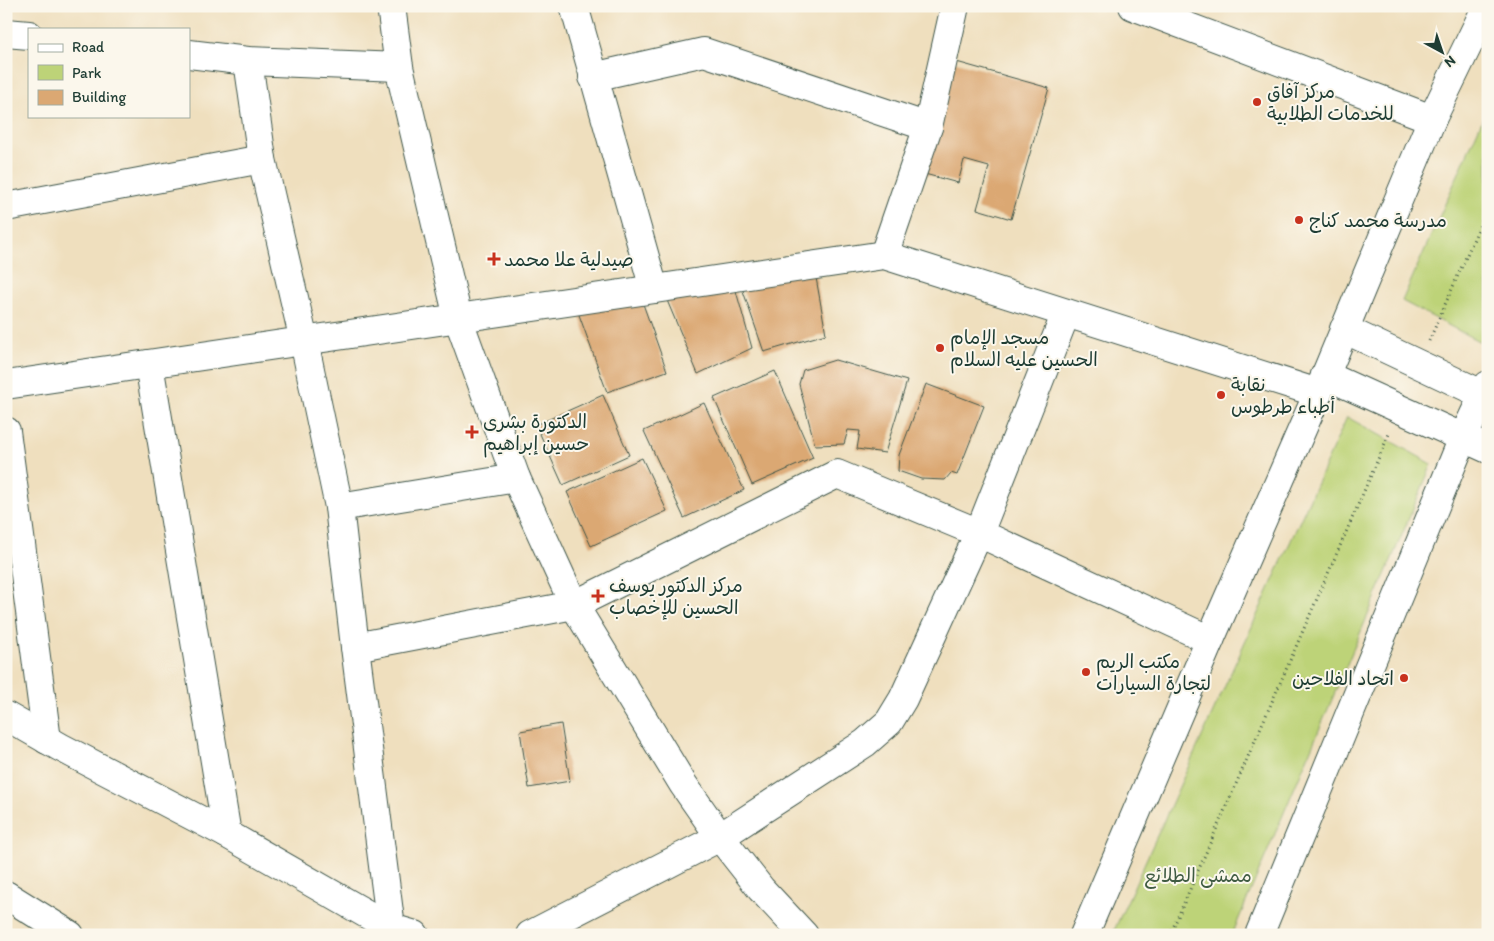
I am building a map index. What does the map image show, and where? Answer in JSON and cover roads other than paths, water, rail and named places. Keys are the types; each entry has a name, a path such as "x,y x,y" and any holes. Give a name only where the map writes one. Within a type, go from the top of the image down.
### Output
{"street":[{"path":"391,6 399,67 458,318 516,478 574,605 683,784 720,837 761,888 804,935"},
{"path":"574,6 654,289"},
{"path":"884,255 928,127 955,6"},
{"path":"1133,6 1432,119"},
{"path":"1084,935 1321,384 1432,119 1487,6"},
{"path":"6,33 28,35"},
{"path":"593,76 704,52 928,127"},
{"path":"190,54 248,60 399,67"},
{"path":"248,60 262,159 340,507 355,647 403,931"},
{"path":"6,206 262,159"},
{"path":"6,385 884,255 1066,313 1321,384 1399,409 1488,449"},
{"path":"530,935 720,837 865,744 889,722 904,699 978,533 1066,313"},
{"path":"1259,935 1462,438 1486,392 1418,364 1344,330"},
{"path":"149,364 227,834"},
{"path":"6,431 47,740"},
{"path":"355,647 574,605 838,474 978,533 1210,640"},
{"path":"340,507 516,478"},
{"path":"6,716 47,740 227,834 403,931"},
{"path":"6,895 70,935"}],"place":[{"name":"مركز آفاق للخدمات الطلابية","path":"1257,102"},
{"name":"مدرسة محمد كناج","path":"1299,220"},
{"name":"صيدلية علا محمد","path":"494,259"},
{"name":"مسجد الإمام الحسين عليه السلام","path":"940,348"},
{"name":"نقابة أطباء طرطوس","path":"1221,395"},
{"name":"الدكتورة بشرى حسين إبراهيم","path":"472,432"},
{"name":"مركز الدكتور يوسف الحسين للإخصاب","path":"598,596"},
{"name":"مكتب الريم لتجارة السيارات","path":"1086,672"},
{"name":"اتحاد الفلاحين","path":"1404,678"}],"park label":[{"name":"ممشى الطلائع","path":"1198,875"}]}
